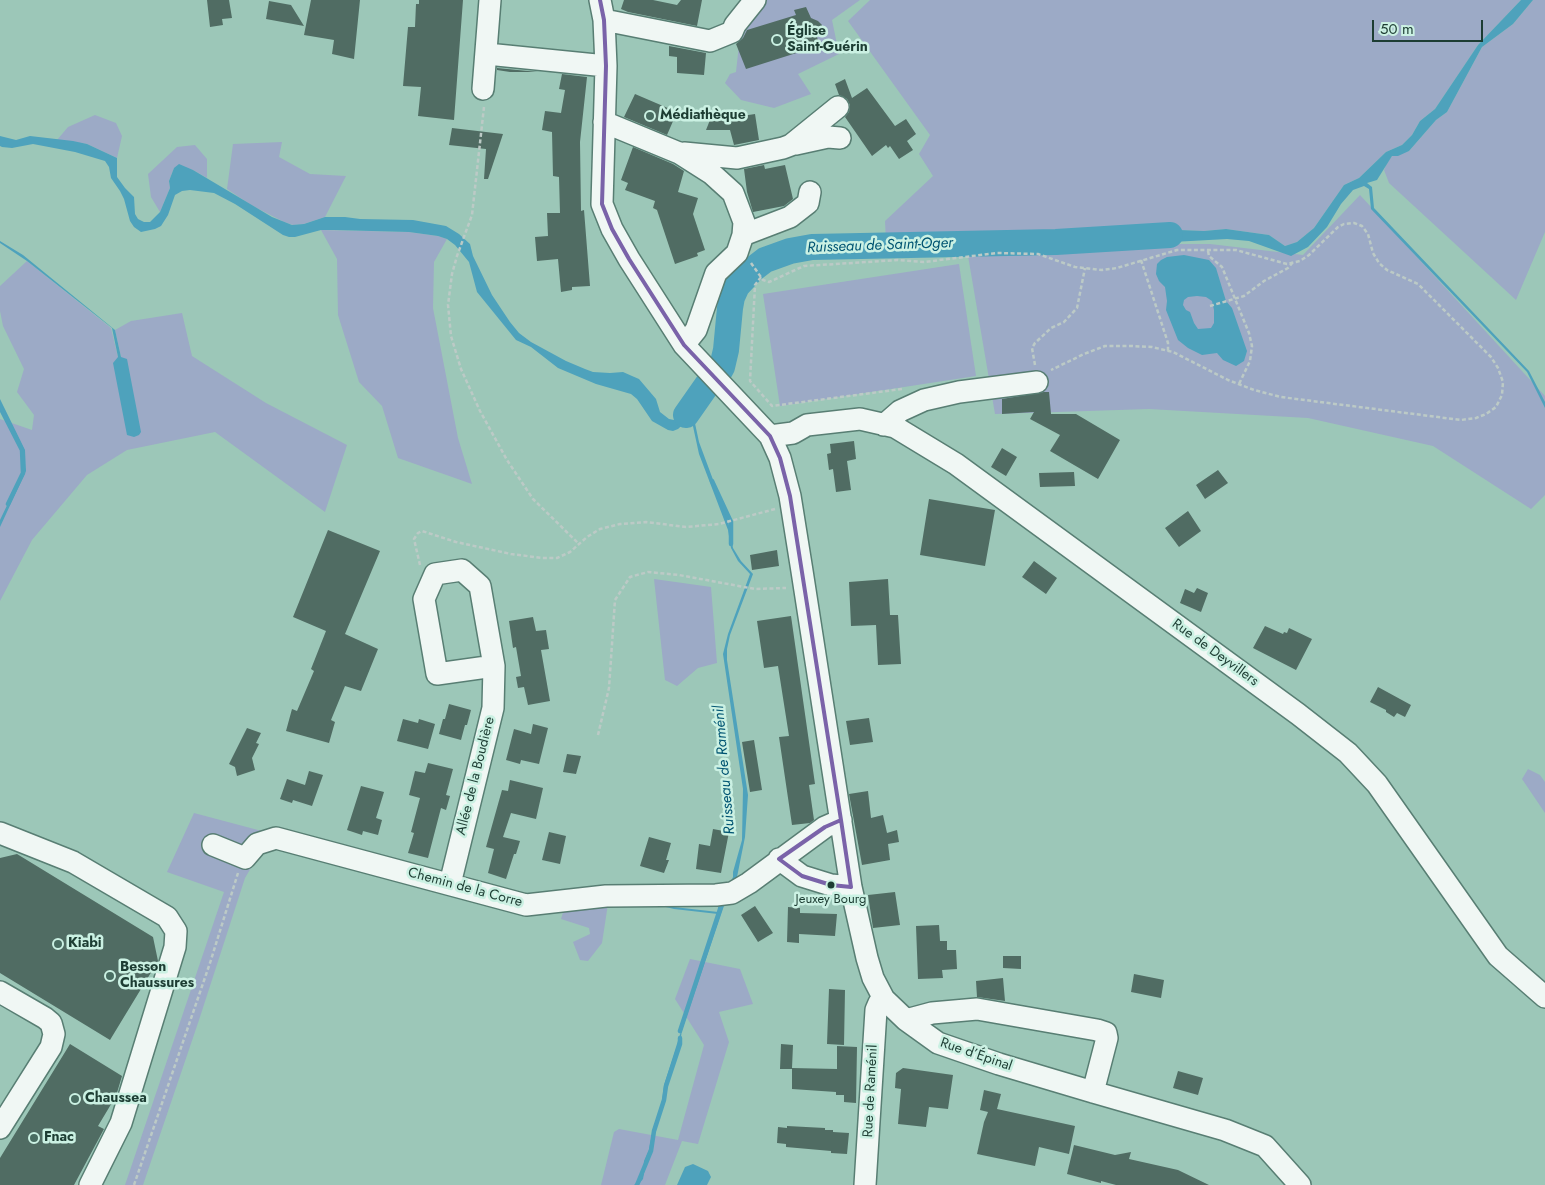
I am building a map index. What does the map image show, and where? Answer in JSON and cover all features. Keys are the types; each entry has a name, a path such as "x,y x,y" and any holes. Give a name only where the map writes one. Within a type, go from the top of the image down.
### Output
{"street":[{"path":"483,89 490,0"},
{"path":"755,0 732,32 710,41 602,10 606,66 602,204 612,229 629,259 684,345 766,431"},
{"path":"486,54 606,66"},
{"path":"791,145 838,107"},
{"path":"604,122 679,153 712,174 733,193 744,222 737,253 716,273 696,330 684,345"},
{"path":"679,153 737,158 828,137 840,138"},
{"path":"742,235 790,216 808,202 810,192"},
{"path":"884,424 900,411 924,400 1041,373"},
{"name":"Rue de Deyvillers","path":"766,431 772,421 780,419 798,421 807,425 860,419 895,427 956,464 1290,708 1348,753 1377,784 1498,956 1545,997"},
{"name":"Rue d’Épinal","path":"766,431 780,458 791,504 851,887 867,958 884,999 906,1020 938,1044 1225,1130 1265,1146 1300,1185"},
{"name":"Allée de la Boudière","path":"435,574 462,570 480,586 494,666 493,708 450,884"},
{"path":"435,574 424,599 437,674 494,666"},
{"name":"Chemin de la Corre","path":"245,858 257,844 276,838 526,905 606,896 724,894 749,882 824,827 841,820"},
{"path":"0,834 73,862 167,917 176,931 175,947 121,1123 90,1185"},
{"path":"213,845 245,858"},
{"path":"779,859 802,876 831,885 851,887"},
{"path":"0,992 45,1018 51,1024 54,1034 50,1046 0,1128"},
{"name":"Rue de Raménil","path":"865,1185 876,1010 879,1003 884,999"},
{"path":"906,1020 932,1013 977,1009 1106,1033 1107,1038 1093,1092"}],"path":[{"path":"483,89 485,94 472,215 457,256 448,305 451,336 461,369 480,411 507,460 532,499 579,544"},
{"path":"757,272 760,277 770,282 804,266 898,260 924,262 997,253 1038,254 1075,268 1085,268 1102,270 1117,268 1177,250 1236,250 1287,264 1300,261 1309,255 1344,224 1354,223 1362,226 1368,234 1373,253 1379,263 1387,270 1418,284 1491,357 1498,368 1503,382 1502,395 1496,407 1486,414 1476,418 1461,420 1290,398 1254,390 1168,351 1152,347 1105,346 1041,373 1032,348 1043,334 1064,322 1076,308 1085,268"},
{"path":"1208,251 1209,256 1222,267 1233,300 1249,333 1252,346 1250,361 1239,384"},
{"path":"1141,260 1168,343 1168,351"},
{"path":"1210,306 1244,296 1264,281 1288,268 1293,262"},
{"path":"760,277 756,285 750,381 772,406 906,389"},
{"path":"435,574 420,568 414,539 422,531 456,542 511,554 557,558 570,552 600,529 620,524 646,522 686,527 719,524 791,504"},
{"path":"598,735 609,688 615,600 630,577 648,572 679,575 755,589 805,588"},
{"path":"134,1185 210,963 237,875 245,858"}],"shaded area":[{"path":"761,0 860,0 832,20 839,54 798,74 811,94 774,108 741,100 725,83 730,74 736,72 741,26"},
{"path":"870,0 1521,0 1478,45 1435,109 1420,121 1412,135 1402,145 1386,152 1359,178 1344,185 1314,228 1297,242 1285,246 1269,235 1226,229 1204,231 1179,230 1133,236 1136,244 1210,244 1303,255 1360,195 1545,396 1545,495 1531,509 1433,446 1308,418 1149,409 995,414 967,250 1012,249 1010,237 886,241 885,221 933,176 919,154 930,135 848,21"},
{"path":"1533,0 1545,0 1545,232 1516,300 1389,183 1384,170 1392,156 1409,151 1436,120 1447,112 1482,47 1513,24"},
{"path":"95,115 116,123 122,136 117,158 87,144 57,140 68,127"},
{"path":"282,142 279,157 310,174 346,176 325,217 304,224 293,225 251,205 227,189 233,144"},
{"path":"195,145 207,159 207,178 193,170 174,168 169,181 170,188 160,212 151,197 148,174 177,147"},
{"path":"321,230 409,232 447,239 434,262 433,308 458,438 472,484 398,458 382,406 359,382 338,315 337,259"},
{"path":"27,261 111,328 118,357 121,357 115,330 131,321 182,313 192,356 266,403 347,445 325,512 215,432 127,450 87,475 32,540 0,601 0,419 32,430 34,415 17,392 24,369 3,326 0,311 0,286"},
{"path":"959,264 976,376 780,406 763,294"},
{"path":"654,579 711,587 717,663 698,668 677,686 665,680"},
{"path":"1528,769 1540,775 1545,782 1545,813 1522,779"},
{"path":"194,813 529,902 565,906 540,911 507,907 293,847 273,846 261,851 245,878 143,1185 125,1185 224,892 167,872"},
{"path":"608,904 602,943 588,961 580,960 573,942 590,934 589,928 561,919 565,906"},
{"path":"690,959 740,969 753,1004 719,1012 729,1042 698,1144 682,1141 665,1185 601,1185 614,1132 619,1129 678,1140 704,1045 675,999"}],"water":[{"path":"1521,0 1533,0 1513,24 1482,47 1447,112 1436,120 1409,151 1398,156 1392,156 1377,180 1367,183 1372,187 1374,208 1529,371 1545,402 1545,408 1527,372 1371,209 1369,189 1364,186 1353,190 1341,204 1327,227 1308,247 1291,256 1249,241 1227,239 1136,244 1132,235 1179,230 1204,231 1226,229 1269,235 1285,246 1297,242 1314,228 1344,185 1359,178 1386,152 1402,145 1412,135 1420,121 1435,109 1478,45"},
{"path":"0,136 16,140 30,136 73,141 87,144 117,158 117,177 134,197 135,214 138,219 144,222 150,222 160,212 170,188 169,181 174,168 179,164 193,170 272,217 292,225 304,224 325,217 345,217 413,220 446,226 470,244 473,256 492,295 519,333 531,342 566,361 593,372 623,372 639,379 656,399 660,412 669,419 674,420 680,417 692,391 702,380 711,389 693,414 699,442 728,520 733,548 741,561 753,574 730,635 727,649 727,660 748,795 745,837 737,877 727,897 682,1030 680,1044 654,1131 651,1151 646,1162 643,1179 638,1185 634,1185 643,1174 644,1161 662,1101 664,1085 718,914 674,909 625,897 630,896 674,907 718,912 719,896 729,885 733,877 742,840 743,789 723,654 728,634 750,574 738,561 731,548 728,530 699,454 691,417 678,429 668,430 652,421 637,399 631,394 596,384 558,368 531,347 516,340 477,292 469,262 455,245 447,239 409,232 334,230 321,230 289,237 214,193 190,190 182,191 175,195 168,215 161,226 141,232 130,221 124,199 111,178 109,167 105,161 75,152 33,144 12,148 2,147 0,146"},
{"path":"1010,237 1013,249 967,250 963,238"},
{"path":"0,241 23,255 115,330 121,357 127,359 141,432 139,435 134,437 127,435 113,363 118,357 112,328 27,261 0,243"},
{"path":"1184,255 1209,260 1216,268 1226,301 1232,308 1247,351 1244,361 1236,366 1223,360 1217,353 1202,355 1178,340 1166,310 1165,287 1159,281 1156,274 1157,264 1167,257","holes":["1188,297 1206,297 1212,301 1214,323 1211,328 1198,329 1190,312 1183,305 1184,300"]},
{"path":"0,399 25,450 26,471 0,527 0,520 23,472 22,450 0,405"},
{"path":"693,1164 708,1171 711,1177 707,1185 677,1185 685,1167"}],"building":[{"path":"207,0 229,0 232,18 222,19 223,25 210,27"},
{"path":"311,0 360,0 354,59 332,54 334,40 304,35"},
{"path":"419,0 463,0 454,120 418,116 421,87 403,86 408,27 415,27 416,4 419,4"},
{"path":"624,0 653,0 677,5 681,0 702,0 697,26 628,12 621,9"},
{"path":"269,1 291,5 304,26 266,19"},
{"name":"Église Saint-Guérin","path":"806,7 811,18 822,25 822,32 817,37 819,44 746,69 736,44 743,38 747,30 796,15 794,10"},
{"path":"669,46 706,53 704,75 677,73 677,57 669,56"},
{"path":"497,68 538,72 510,72 497,70"},
{"path":"562,74 587,77 580,142 581,211 584,210 590,286 572,287 572,290 561,292 558,259 537,261 535,237 548,236 547,213 560,213 559,177 553,176 552,132 542,130 545,111 561,113 565,90 559,89"},
{"path":"845,79 852,98 867,88 895,126 906,119 916,134 907,141 913,150 899,159 890,146 888,148 886,145 872,156 845,117 849,112 850,105 847,99 839,95 835,84"},
{"name":"Médiathèque","path":"635,94 677,112 667,135 624,117"},
{"path":"755,114 759,140 734,145 730,130 706,130 712,115 729,118"},
{"path":"452,128 503,134 488,179 484,179 486,149 449,145"},
{"path":"633,147 673,164 684,171 678,192 698,198 693,214 705,250 697,253 698,256 675,264 657,210 653,208 655,201 625,190 628,183 621,180"},
{"path":"764,165 765,169 785,165 793,199 784,206 753,212 747,192 744,169"},
{"path":"1049,392 1051,414 1076,414 1120,440 1098,479 1050,451 1060,435 1030,419 1034,412 1002,414 1002,399"},
{"path":"854,441 856,459 847,461 851,490 836,492 833,469 829,470 827,454 831,453 830,444"},
{"path":"1002,448 1017,457 1006,476 991,467"},
{"path":"1218,470 1228,483 1205,499 1196,485"},
{"path":"1074,472 1075,486 1040,487 1039,473"},
{"path":"929,499 995,510 985,566 920,555"},
{"path":"1188,511 1201,531 1179,547 1165,528"},
{"path":"328,530 380,551 345,634 378,649 361,691 345,686 331,720 335,722 329,743 286,731 292,709 297,711 314,671 311,669 326,631 293,617"},
{"path":"777,550 779,566 752,570 750,555"},
{"path":"1034,561 1057,578 1046,594 1022,577"},
{"path":"888,579 890,615 898,615 901,664 878,665 876,625 851,626 849,582"},
{"path":"1197,588 1208,593 1201,612 1180,603 1185,589 1194,593"},
{"path":"791,616 815,784 809,785 814,820 810,823 792,825 779,737 789,736 778,666 764,668 757,621"},
{"path":"533,617 536,631 546,630 549,649 541,650 550,701 528,705 524,687 518,688 516,677 521,676 516,647 513,648 509,621"},
{"path":"1265,626 1283,634 1284,632 1287,633 1289,628 1312,639 1296,670 1253,648"},
{"path":"1378,687 1411,705 1405,717 1397,713 1394,717 1386,712 1386,710 1370,702"},
{"path":"449,704 471,710 461,740 439,734"},
{"path":"869,718 873,742 850,745 846,721"},
{"path":"403,719 418,723 419,719 435,724 428,749 397,741"},
{"path":"533,724 548,728 539,764 521,760 520,764 506,760 514,729 531,734"},
{"path":"247,728 261,733 256,743 259,744 252,758 255,770 237,776 235,767 229,764"},
{"path":"754,740 762,790 750,792 742,742"},
{"path":"567,754 581,756 576,774 563,772"},
{"path":"428,763 453,769 446,795 450,796 446,810 441,808 428,858 408,853 414,833 411,832 420,798 409,795 415,771 425,773"},
{"path":"309,771 323,775 312,806 293,800 292,803 280,799 287,779 305,785"},
{"path":"510,780 543,788 536,819 511,813 503,837 520,841 506,879 488,873 494,849 486,847 502,790 508,791"},
{"path":"361,786 384,792 376,818 382,820 378,835 363,831 362,835 347,830"},
{"path":"868,791 871,818 883,815 887,833 897,830 899,842 888,844 890,860 862,865 849,794"},
{"path":"713,829 729,832 721,873 696,869 699,844 710,846"},
{"path":"549,832 566,836 560,864 542,860"},
{"path":"649,837 671,843 666,860 669,860 664,873 640,866"},
{"path":"17,854 153,937 158,961 110,1040 0,973 0,858"},
{"path":"895,892 900,925 873,928 868,895"},
{"path":"755,906 773,933 758,942 741,915"},
{"path":"788,907 800,908 800,913 837,914 835,936 799,934 799,943 787,942"},
{"path":"939,925 940,941 947,941 947,950 956,950 957,969 942,970 943,978 918,979 916,926"},
{"path":"1003,956 1021,956 1021,969 1003,968"},
{"path":"1134,974 1164,980 1161,998 1131,992"},
{"path":"1003,978 1005,1001 977,997 976,981"},
{"path":"829,989 845,990 844,1045 827,1044"},
{"name":"Chaussea","path":"70,1044 122,1076 116,1096 98,1126 104,1129 74,1185 0,1185 0,1158"},
{"path":"781,1044 793,1045 792,1068 837,1069 837,1046 857,1047 856,1103 844,1102 844,1095 836,1095 836,1092 792,1089 792,1069 780,1069"},
{"path":"903,1068 953,1075 948,1109 929,1107 926,1127 898,1124 901,1089 895,1088 896,1073"},
{"path":"1178,1071 1203,1078 1198,1095 1173,1088"},
{"path":"984,1090 1001,1094 997,1109 1075,1126 1069,1154 1039,1147 1035,1166 977,1154 988,1112 980,1110"},
{"path":"787,1126 825,1128 825,1130 833,1130 833,1132 849,1133 847,1154 786,1147 786,1144 777,1143 778,1127 787,1128"},
{"path":"1074,1145 1115,1155 1131,1152 1129,1159 1178,1170 1209,1185 1116,1185 1067,1174"}],"waterway":[{"name":"Ruisseau de Saint-Oger","path":"686,415 722,367 726,350 732,297 737,286 752,270 765,260 790,251 812,247 1056,242 1170,235"},
{"path":"0,407 22,450 23,473 8,504"},
{"name":"Ruisseau de Raménil","path":"712,481 731,522 731,544"},
{"name":"Ruisseau de Raménil","path":"680,1031 723,900"},
{"name":"Ruisseau de Raménil","path":"637,1185 651,1151 654,1131 680,1044 680,1038"}],"transit line":[{"path":"600,0 604,20 606,66 602,204 612,229 629,259 684,345 770,436 780,458 790,496 841,820"},
{"path":"841,820 851,887 831,885 802,876 779,859 825,827 841,820"}],"place":[{"name":"Église Saint-Guérin","path":"777,40"},
{"name":"Médiathèque","path":"650,116"},
{"name":"Jeuxey Bourg","path":"831,885"},
{"name":"Kiabi","path":"58,944"},
{"name":"Besson Chaussures","path":"110,976"},
{"name":"Chaussea","path":"75,1099"},
{"name":"Fnac","path":"34,1138"}]}
